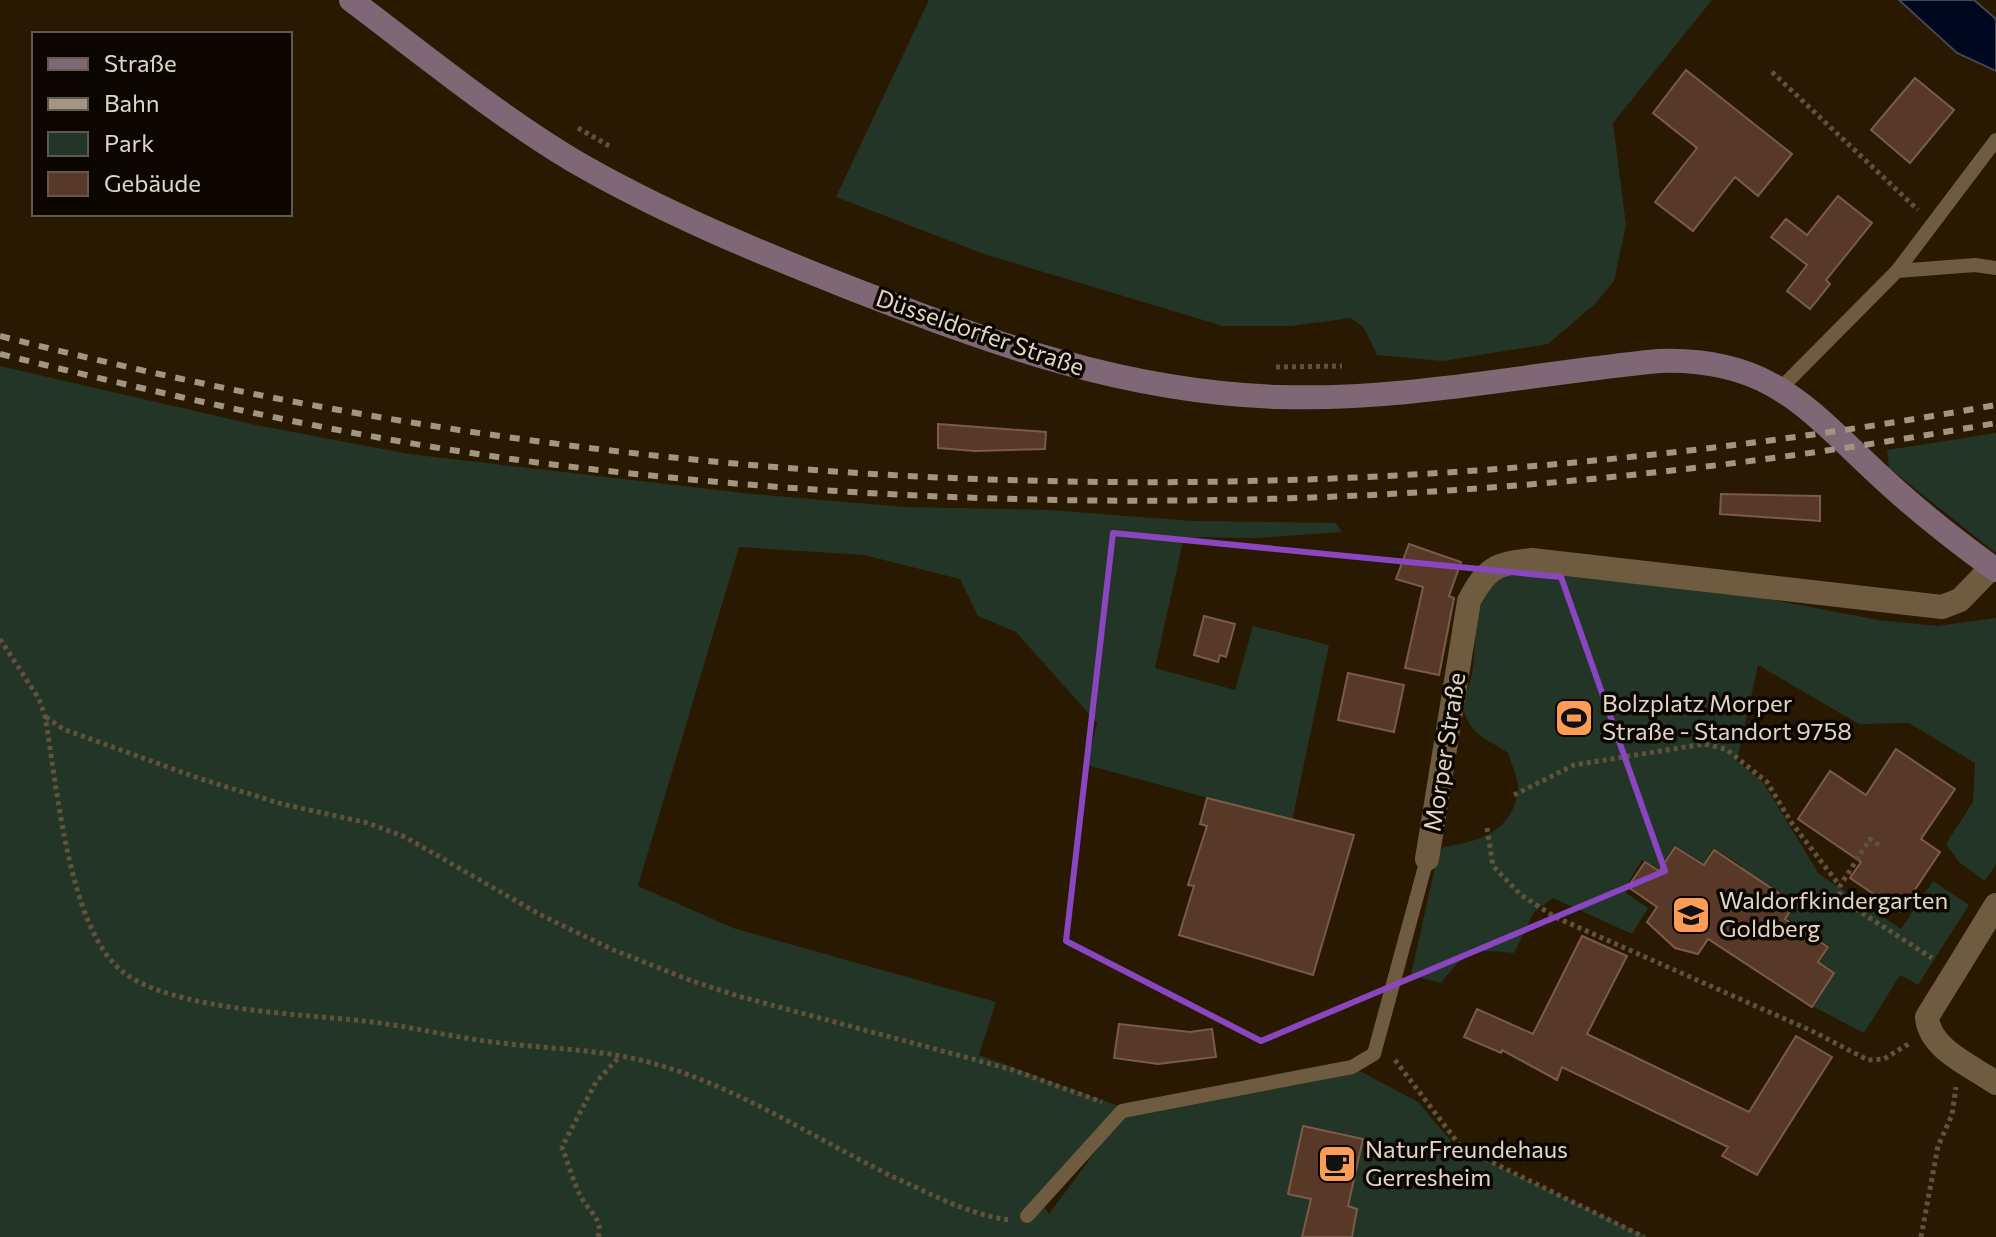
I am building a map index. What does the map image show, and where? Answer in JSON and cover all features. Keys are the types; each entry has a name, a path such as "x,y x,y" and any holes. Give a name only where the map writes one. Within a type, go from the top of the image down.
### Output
{"main road":[{"name":"Düsseldorfer Straße","path":"351,0 573,160 662,207 908,310 998,345 1067,366 1158,386 1282,397 1415,392 1659,361 1684,360 1734,368"},
{"name":"Morper Straße","path":"1734,368 1781,388 1820,419 1911,504 1994,569"}],"street":[{"name":"Morper Straße","path":"1432,844 1455,721 1469,601 1481,579 1500,564 1532,560 1942,607 1960,600 1994,569"},
{"path":"1996,905 1927,1017 1928,1032 1996,1083"}],"lane":[{"path":"1781,388 1897,271 1996,140"},
{"path":"1897,271 1975,265 1996,268"},
{"name":"Morper Straße","path":"1380,1040 1432,844"},
{"path":"1027,1216 1122,1111 1352,1067 1374,1054 1380,1040"}],"path":[{"path":"1772,72 1933,224"},
{"path":"572,124 617,151"},
{"path":"1265,366 1351,366"},
{"path":"0,639 39,699 45,716 83,914 105,954 122,972 146,986 183,998 414,1027 497,1043 620,1056 683,1071 720,1086 881,1172 974,1214 1010,1221 1027,1216"},
{"path":"45,716 63,729 198,778 282,804 368,823 405,837 539,914 652,966 738,996 1013,1070 1087,1095 1122,1111"},
{"path":"1514,795 1574,765 1704,744 1726,749 1767,782 1791,822 1840,886"},
{"path":"1487,828 1493,866 1521,895 1555,917 1812,1031 1868,1060 1884,1059 1928,1032"},
{"path":"1879,845 1870,839 1840,886 1840,894 1848,904 1953,972"},
{"path":"1380,1040 1461,1147 1644,1237"},
{"path":"598,1237 600,1230 595,1214 582,1199 562,1147 596,1082 620,1056"},
{"path":"1921,1237 1938,1146 1952,1115 1964,1062"}],"highlighted area":[{"path":"1113,533 1561,577 1665,871 1261,1041 1066,941"}],"green space":[{"path":"929,0 1712,0 1613,123 1626,225 1614,281 1595,304 1548,344 1443,361 1377,355 1364,328 1351,318 1291,326 1223,326 984,254 836,197"},
{"path":"0,366 256,425 409,454 752,494 905,507 1050,510 1192,521 1336,523 1342,532 1257,538 1184,537 1155,668 1235,690 1253,626 1329,645 1292,821 1087,765 1097,723 1016,632 978,616 960,579 864,555 739,547 638,886 733,928 996,1002 979,1055 1121,1107 1044,1206 1049,1214 1124,1113 1356,1069 1418,1102 1455,1146 1648,1237 0,1237"},
{"path":"1996,433 1996,553 1889,468 1887,450"},
{"path":"1548,571 1737,593 1878,620 1937,626 1996,618 1996,864 1985,881 1959,862 1946,844 1973,802 1975,763 1909,723 1859,724 1758,665 1737,761 1762,781 1819,874 1901,929 1933,881 1969,905 1918,985 1900,975 1864,1033 1814,1007 1835,972 1820,962 1830,946 1787,918 1796,903 1768,884 1758,898 1732,881 1742,866 1713,848 1704,863 1674,845 1659,869 1642,860 1625,888 1626,893 1648,908 1632,934 1553,898 1534,912 1514,953 1489,951 1472,954 1457,964 1441,983 1411,975 1437,858 1443,847 1469,842 1492,832 1509,816 1518,790 1508,753 1474,729 1462,704 1472,674 1482,603 1499,580"}],"water":[{"path":"1899,0 1974,0 1996,19 1996,71 1957,53"}],"building":[{"path":"1686,70 1792,154 1758,196 1735,177 1693,231 1655,202 1697,148 1653,113"},
{"path":"1915,78 1954,110 1910,163 1871,130"},
{"path":"1838,196 1872,223 1826,280 1830,284 1810,309 1787,291 1807,265 1771,237 1786,219 1807,235"},
{"path":"938,424 1046,432 1045,449 975,451 938,448"},
{"path":"1721,494 1820,496 1820,521 1720,514"},
{"path":"1409,544 1461,562 1449,596 1454,598 1439,675 1405,668 1423,587 1396,579"},
{"path":"1204,616 1235,624 1226,657 1220,655 1218,662 1194,655"},
{"path":"1348,673 1404,685 1394,732 1338,720"},
{"path":"1896,749 1955,789 1921,839 1940,852 1900,912 1850,878 1861,862 1798,819 1830,771 1866,795"},
{"path":"1207,798 1354,835 1313,975 1179,935 1194,886 1188,885 1207,826 1200,824"},
{"path":"1675,847 1704,865 1714,850 1795,904 1785,919 1828,947 1818,962 1834,973 1812,1007 1708,939 1698,954 1675,948 1647,922 1657,907 1628,887 1645,862 1659,871"},
{"path":"1582,936 1627,956 1587,1034 1749,1112 1796,1036 1832,1057 1757,1175 1722,1156 1728,1147 1562,1067 1557,1080 1502,1050 1501,1053 1464,1037 1477,1009 1533,1034"},
{"path":"1119,1024 1190,1032 1212,1029 1216,1057 1158,1064 1114,1058"},
{"path":"1303,1126 1363,1139 1348,1206 1357,1209 1352,1237 1302,1237 1311,1199 1288,1194"}],"railway":[{"path":"0,336 248,393 496,436 745,464 994,480 1244,481 1494,469 1745,444 1996,405"},
{"path":"0,354 281,419 494,456 746,484 925,496 1104,501 1282,498 1461,490 1639,474 1817,452 1996,423"}],"place":[{"name":"Bolzplatz Morper Straße - Standort 9758","path":"1574,718"},
{"name":"Waldorfkindergarten Goldberg","path":"1691,915"},
{"name":"NaturFreundehaus Gerresheim","path":"1337,1164"}]}
